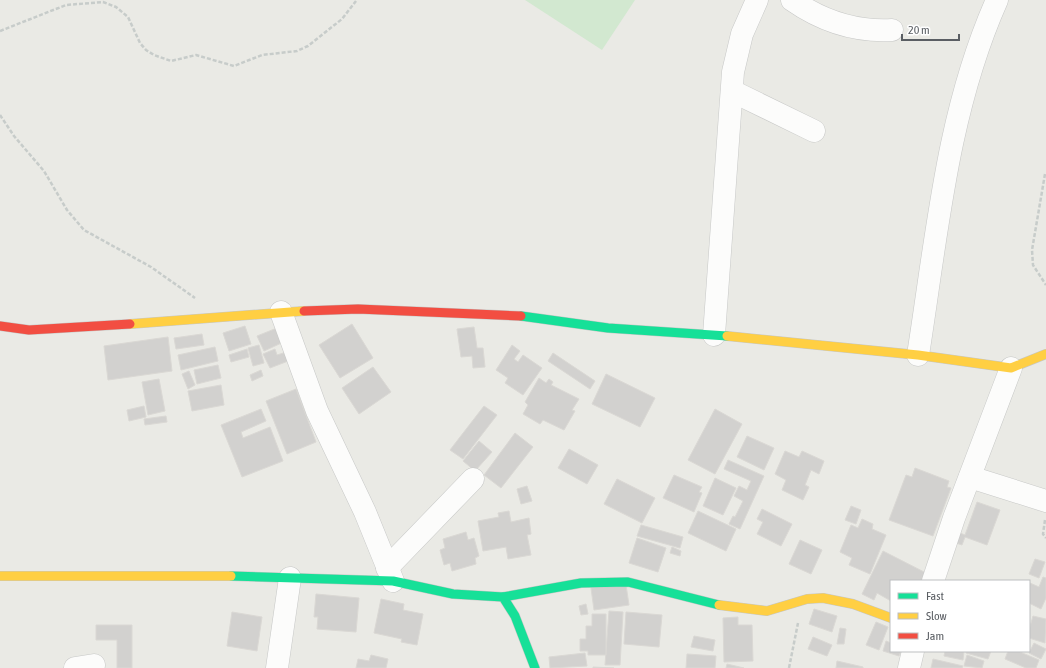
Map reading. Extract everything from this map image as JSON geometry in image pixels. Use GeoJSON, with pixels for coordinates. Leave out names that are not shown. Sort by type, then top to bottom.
{"type":"FeatureCollection","features":[{"type":"Feature","properties":{"kind":"street"},"geometry":{"type":"LineString","coordinates":[[714,335],[732,91],[737,55],[742,34],[757,0]]}},
{"type":"Feature","properties":{"kind":"street"},"geometry":{"type":"LineString","coordinates":[[792,0],[816,16],[854,28],[874,31],[892,30]]}},
{"type":"Feature","properties":{"kind":"street"},"geometry":{"type":"LineString","coordinates":[[918,355],[952,141],[974,57],[997,0]]}},
{"type":"Feature","properties":{"kind":"street"},"geometry":{"type":"LineString","coordinates":[[732,91],[814,131]]}},
{"type":"Feature","properties":{"kind":"street"},"geometry":{"type":"LineString","coordinates":[[0,326],[29,330],[64,329],[281,312],[358,309],[514,315],[608,328],[714,335],[918,355],[1011,368],[1046,354]]}},
{"type":"Feature","properties":{"kind":"street"},"geometry":{"type":"LineString","coordinates":[[281,312],[317,411],[365,512],[390,575]]}},
{"type":"Feature","properties":{"kind":"street"},"geometry":{"type":"LineString","coordinates":[[933,580],[954,518],[1011,368]]}},
{"type":"Feature","properties":{"kind":"street"},"geometry":{"type":"LineString","coordinates":[[970,477],[1046,501]]}},
{"type":"Feature","properties":{"kind":"street"},"geometry":{"type":"LineString","coordinates":[[390,575],[473,479]]}},
{"type":"Feature","properties":{"kind":"street"},"geometry":{"type":"LineString","coordinates":[[0,576],[190,575],[290,578],[390,575],[453,594],[503,597],[560,585],[611,581],[628,582],[701,602],[755,611],[777,611],[804,600],[826,598],[890,618]]}},
{"type":"Feature","properties":{"kind":"street"},"geometry":{"type":"LineString","coordinates":[[277,668],[290,578]]}},
{"type":"Feature","properties":{"kind":"street"},"geometry":{"type":"LineString","coordinates":[[503,597],[515,616],[535,668]]}},
{"type":"Feature","properties":{"kind":"street"},"geometry":{"type":"LineString","coordinates":[[908,668],[913,652]]}},
{"type":"Feature","properties":{"kind":"path"},"geometry":{"type":"LineString","coordinates":[[0,31],[66,5],[103,2],[116,7],[128,17],[140,43],[146,50],[154,55],[171,61],[196,55],[234,66],[262,55],[297,50],[308,46],[342,19],[356,1]]}},
{"type":"Feature","properties":{"kind":"path"},"geometry":{"type":"LineString","coordinates":[[0,115],[14,136],[44,172],[67,210],[84,230],[151,267],[223,316]]}},
{"type":"Feature","properties":{"kind":"path"},"geometry":{"type":"LineString","coordinates":[[1045,174],[1032,250],[1033,266],[1046,285]]}},
{"type":"Feature","properties":{"kind":"path"},"geometry":{"type":"LineString","coordinates":[[1046,518],[1043,534],[1046,538]]}},
{"type":"Feature","properties":{"kind":"path"},"geometry":{"type":"LineString","coordinates":[[789,668],[795,635],[804,600]]}},
{"type":"Feature","properties":{"kind":"green space"},"geometry":{"type":"Polygon","coordinates":[[[525,0],[635,0],[602,50],[525,0]]]}},
{"type":"Feature","properties":{"kind":"building"},"geometry":{"type":"Polygon","coordinates":[[[352,324],[373,358],[340,378],[319,345],[352,324]]]}},
{"type":"Feature","properties":{"kind":"building"},"geometry":{"type":"Polygon","coordinates":[[[245,326],[251,344],[229,351],[223,333],[245,326]]]}},
{"type":"Feature","properties":{"kind":"building"},"geometry":{"type":"Polygon","coordinates":[[[282,326],[288,340],[264,351],[257,336],[282,326]]]}},
{"type":"Feature","properties":{"kind":"building"},"geometry":{"type":"Polygon","coordinates":[[[474,327],[477,348],[483,348],[485,367],[473,368],[472,356],[461,357],[457,329],[474,327]]]}},
{"type":"Feature","properties":{"kind":"building"},"geometry":{"type":"Polygon","coordinates":[[[202,334],[204,345],[176,349],[174,338],[202,334]]]}},
{"type":"Feature","properties":{"kind":"building"},"geometry":{"type":"Polygon","coordinates":[[[168,337],[172,371],[108,380],[104,346],[168,337]]]}},
{"type":"Feature","properties":{"kind":"building"},"geometry":{"type":"Polygon","coordinates":[[[259,345],[264,363],[253,366],[248,348],[259,345]]]}},
{"type":"Feature","properties":{"kind":"building"},"geometry":{"type":"Polygon","coordinates":[[[512,345],[520,351],[514,359],[518,362],[523,355],[542,368],[523,395],[505,383],[508,378],[496,370],[512,345]]]}},
{"type":"Feature","properties":{"kind":"building"},"geometry":{"type":"Polygon","coordinates":[[[215,347],[218,361],[181,370],[178,355],[215,347]]]}},
{"type":"Feature","properties":{"kind":"building"},"geometry":{"type":"Polygon","coordinates":[[[247,349],[249,357],[231,362],[229,355],[247,349]]]}},
{"type":"Feature","properties":{"kind":"building"},"geometry":{"type":"Polygon","coordinates":[[[275,349],[277,355],[293,350],[296,358],[270,368],[263,354],[275,349]]]}},
{"type":"Feature","properties":{"kind":"building"},"geometry":{"type":"Polygon","coordinates":[[[553,353],[595,381],[590,389],[548,361],[553,353]]]}},
{"type":"Feature","properties":{"kind":"building"},"geometry":{"type":"Polygon","coordinates":[[[218,365],[221,378],[197,384],[194,370],[218,365]]]}},
{"type":"Feature","properties":{"kind":"building"},"geometry":{"type":"Polygon","coordinates":[[[373,367],[391,392],[359,414],[342,388],[373,367]]]}},
{"type":"Feature","properties":{"kind":"building"},"geometry":{"type":"Polygon","coordinates":[[[261,370],[263,376],[252,381],[250,375],[261,370]]]}},
{"type":"Feature","properties":{"kind":"building"},"geometry":{"type":"Polygon","coordinates":[[[189,371],[195,385],[188,389],[182,374],[189,371]]]}},
{"type":"Feature","properties":{"kind":"building"},"geometry":{"type":"Polygon","coordinates":[[[606,374],[655,398],[640,427],[592,404],[606,374]]]}},
{"type":"Feature","properties":{"kind":"building"},"geometry":{"type":"Polygon","coordinates":[[[539,378],[546,383],[549,379],[553,382],[551,385],[579,399],[572,410],[575,411],[564,430],[543,420],[540,424],[523,414],[528,405],[525,402],[539,378]]]}},
{"type":"Feature","properties":{"kind":"building"},"geometry":{"type":"Polygon","coordinates":[[[159,379],[165,411],[148,415],[142,382],[159,379]]]}},
{"type":"Feature","properties":{"kind":"building"},"geometry":{"type":"Polygon","coordinates":[[[221,385],[224,405],[192,411],[188,391],[221,385]]]}},
{"type":"Feature","properties":{"kind":"building"},"geometry":{"type":"Polygon","coordinates":[[[296,389],[316,442],[287,454],[266,401],[296,389]]]}},
{"type":"Feature","properties":{"kind":"building"},"geometry":{"type":"Polygon","coordinates":[[[144,406],[146,417],[129,421],[127,410],[144,406]]]}},
{"type":"Feature","properties":{"kind":"building"},"geometry":{"type":"Polygon","coordinates":[[[484,406],[497,415],[463,459],[450,450],[484,406]]]}},
{"type":"Feature","properties":{"kind":"building"},"geometry":{"type":"Polygon","coordinates":[[[261,409],[266,421],[241,432],[243,438],[270,427],[283,461],[242,477],[221,425],[261,409]]]}},
{"type":"Feature","properties":{"kind":"building"},"geometry":{"type":"Polygon","coordinates":[[[715,409],[742,424],[715,474],[688,460],[715,409]]]}},
{"type":"Feature","properties":{"kind":"building"},"geometry":{"type":"Polygon","coordinates":[[[166,416],[167,422],[145,425],[144,419],[166,416]]]}},
{"type":"Feature","properties":{"kind":"building"},"geometry":{"type":"Polygon","coordinates":[[[515,433],[533,447],[501,488],[484,475],[515,433]]]}},
{"type":"Feature","properties":{"kind":"building"},"geometry":{"type":"Polygon","coordinates":[[[747,436],[774,448],[764,470],[737,457],[747,436]]]}},
{"type":"Feature","properties":{"kind":"building"},"geometry":{"type":"Polygon","coordinates":[[[479,441],[492,452],[475,471],[463,461],[479,441]]]}},
{"type":"Feature","properties":{"kind":"building"},"geometry":{"type":"Polygon","coordinates":[[[569,449],[598,465],[587,484],[558,468],[569,449]]]}},
{"type":"Feature","properties":{"kind":"building"},"geometry":{"type":"Polygon","coordinates":[[[785,451],[799,457],[802,451],[824,461],[819,474],[811,470],[805,485],[809,487],[803,500],[782,490],[786,480],[775,474],[785,451]]]}},
{"type":"Feature","properties":{"kind":"building"},"geometry":{"type":"Polygon","coordinates":[[[728,460],[764,476],[740,529],[729,524],[733,516],[735,517],[743,501],[734,496],[739,486],[747,490],[751,481],[724,469],[728,460]]]}},
{"type":"Feature","properties":{"kind":"building"},"geometry":{"type":"Polygon","coordinates":[[[915,468],[949,481],[947,487],[951,488],[933,536],[889,520],[906,475],[912,477],[915,468]]]}},
{"type":"Feature","properties":{"kind":"building"},"geometry":{"type":"Polygon","coordinates":[[[674,475],[702,487],[699,492],[702,493],[694,512],[663,498],[674,475]]]}},
{"type":"Feature","properties":{"kind":"building"},"geometry":{"type":"Polygon","coordinates":[[[715,478],[736,488],[723,515],[703,506],[715,478]]]}},
{"type":"Feature","properties":{"kind":"building"},"geometry":{"type":"Polygon","coordinates":[[[617,479],[655,498],[642,523],[604,504],[617,479]]]}},
{"type":"Feature","properties":{"kind":"building"},"geometry":{"type":"Polygon","coordinates":[[[527,486],[532,501],[521,504],[517,489],[527,486]]]}},
{"type":"Feature","properties":{"kind":"building"},"geometry":{"type":"Polygon","coordinates":[[[977,502],[1000,510],[987,545],[965,537],[962,545],[956,543],[960,533],[965,535],[977,502]]]}},
{"type":"Feature","properties":{"kind":"building"},"geometry":{"type":"Polygon","coordinates":[[[851,506],[861,510],[856,524],[845,520],[851,506]]]}},
{"type":"Feature","properties":{"kind":"building"},"geometry":{"type":"Polygon","coordinates":[[[762,509],[792,524],[781,546],[757,534],[763,522],[757,519],[762,509]]]}},
{"type":"Feature","properties":{"kind":"building"},"geometry":{"type":"Polygon","coordinates":[[[509,511],[511,522],[529,518],[531,534],[527,535],[531,555],[508,559],[506,547],[483,551],[478,521],[499,517],[498,513],[509,511]]]}},
{"type":"Feature","properties":{"kind":"building"},"geometry":{"type":"Polygon","coordinates":[[[698,511],[736,529],[726,551],[688,533],[698,511]]]}},
{"type":"Feature","properties":{"kind":"building"},"geometry":{"type":"Polygon","coordinates":[[[862,519],[873,524],[872,529],[886,535],[870,574],[849,565],[852,558],[840,552],[851,525],[858,528],[862,519]]]}},
{"type":"Feature","properties":{"kind":"building"},"geometry":{"type":"Polygon","coordinates":[[[641,525],[683,537],[680,548],[637,536],[641,525]]]}},
{"type":"Feature","properties":{"kind":"building"},"geometry":{"type":"Polygon","coordinates":[[[466,532],[468,540],[474,538],[479,556],[475,558],[476,564],[452,571],[450,563],[444,565],[440,550],[445,548],[443,539],[466,532]]]}},
{"type":"Feature","properties":{"kind":"building"},"geometry":{"type":"Polygon","coordinates":[[[637,538],[666,548],[658,572],[629,563],[637,538]]]}},
{"type":"Feature","properties":{"kind":"building"},"geometry":{"type":"Polygon","coordinates":[[[800,540],[822,550],[811,574],[789,564],[800,540]]]}},
{"type":"Feature","properties":{"kind":"building"},"geometry":{"type":"Polygon","coordinates":[[[672,547],[681,551],[680,556],[670,553],[672,547]]]}},
{"type":"Feature","properties":{"kind":"building"},"geometry":{"type":"Polygon","coordinates":[[[883,551],[928,574],[925,580],[890,580],[890,600],[877,593],[874,600],[862,594],[883,551]]]}},
{"type":"Feature","properties":{"kind":"building"},"geometry":{"type":"Polygon","coordinates":[[[1035,559],[1045,562],[1039,578],[1029,574],[1035,559]]]}},
{"type":"Feature","properties":{"kind":"building"},"geometry":{"type":"Polygon","coordinates":[[[1043,577],[1046,578],[1046,598],[1041,609],[1030,604],[1030,583],[1039,587],[1043,577]]]}},
{"type":"Feature","properties":{"kind":"building"},"geometry":{"type":"Polygon","coordinates":[[[626,585],[629,605],[594,610],[591,588],[626,585]]]}},
{"type":"Feature","properties":{"kind":"building"},"geometry":{"type":"Polygon","coordinates":[[[316,594],[359,598],[356,632],[317,629],[318,617],[314,617],[316,594]]]}},
{"type":"Feature","properties":{"kind":"building"},"geometry":{"type":"Polygon","coordinates":[[[381,599],[404,604],[403,610],[423,614],[417,645],[401,642],[402,639],[374,633],[381,599]]]}},
{"type":"Feature","properties":{"kind":"building"},"geometry":{"type":"Polygon","coordinates":[[[586,604],[588,614],[581,615],[579,606],[586,604]]]}},
{"type":"Feature","properties":{"kind":"building"},"geometry":{"type":"Polygon","coordinates":[[[814,609],[837,616],[832,632],[809,624],[814,609]]]}},
{"type":"Feature","properties":{"kind":"building"},"geometry":{"type":"Polygon","coordinates":[[[609,611],[623,612],[620,665],[605,665],[609,611]]]}},
{"type":"Feature","properties":{"kind":"building"},"geometry":{"type":"Polygon","coordinates":[[[232,612],[262,617],[257,651],[227,646],[232,612]]]}},
{"type":"Feature","properties":{"kind":"building"},"geometry":{"type":"Polygon","coordinates":[[[626,612],[662,615],[659,647],[624,644],[626,612]]]}},
{"type":"Feature","properties":{"kind":"building"},"geometry":{"type":"Polygon","coordinates":[[[592,614],[606,614],[606,655],[588,655],[588,651],[580,651],[580,639],[586,639],[586,626],[592,626],[592,614]]]}},
{"type":"Feature","properties":{"kind":"building"},"geometry":{"type":"Polygon","coordinates":[[[1033,616],[1046,619],[1045,643],[1030,638],[1030,626],[1033,616]]]}},
{"type":"Feature","properties":{"kind":"building"},"geometry":{"type":"Polygon","coordinates":[[[738,617],[738,625],[752,625],[753,661],[724,662],[723,618],[738,617]]]}},
{"type":"Feature","properties":{"kind":"building"},"geometry":{"type":"Polygon","coordinates":[[[876,622],[888,627],[879,650],[866,645],[876,622]]]}},
{"type":"Feature","properties":{"kind":"building"},"geometry":{"type":"Polygon","coordinates":[[[96,625],[132,625],[132,668],[117,668],[117,640],[96,640],[96,625]]]}},
{"type":"Feature","properties":{"kind":"building"},"geometry":{"type":"Polygon","coordinates":[[[840,628],[846,629],[844,644],[837,644],[840,628]]]}},
{"type":"Feature","properties":{"kind":"building"},"geometry":{"type":"Polygon","coordinates":[[[694,636],[715,640],[713,651],[691,647],[694,636]]]}},
{"type":"Feature","properties":{"kind":"building"},"geometry":{"type":"Polygon","coordinates":[[[813,637],[832,645],[827,656],[808,649],[813,637]]]}},
{"type":"Feature","properties":{"kind":"building"},"geometry":{"type":"Polygon","coordinates":[[[886,641],[890,643],[890,652],[901,652],[899,656],[883,651],[886,641]]]}},
{"type":"Feature","properties":{"kind":"building"},"geometry":{"type":"Polygon","coordinates":[[[1034,643],[1046,649],[1041,659],[1029,653],[1034,643]]]}},
{"type":"Feature","properties":{"kind":"building"},"geometry":{"type":"Polygon","coordinates":[[[945,652],[964,652],[963,660],[944,656],[945,652]]]}},
{"type":"Feature","properties":{"kind":"building"},"geometry":{"type":"Polygon","coordinates":[[[966,652],[991,652],[988,659],[966,652]]]}},
{"type":"Feature","properties":{"kind":"building"},"geometry":{"type":"Polygon","coordinates":[[[1008,652],[1020,652],[1039,660],[1036,668],[1026,668],[1005,659],[1008,652]]]}},
{"type":"Feature","properties":{"kind":"building"},"geometry":{"type":"Polygon","coordinates":[[[585,653],[587,666],[550,668],[549,657],[585,653]]]}},
{"type":"Feature","properties":{"kind":"building"},"geometry":{"type":"Polygon","coordinates":[[[687,654],[716,656],[715,668],[686,668],[687,654]]]}},
{"type":"Feature","properties":{"kind":"building"},"geometry":{"type":"Polygon","coordinates":[[[371,655],[388,659],[386,668],[356,668],[358,659],[369,661],[371,655]]]}},
{"type":"Feature","properties":{"kind":"building"},"geometry":{"type":"Polygon","coordinates":[[[967,655],[984,661],[982,668],[964,666],[967,655]]]}},
{"type":"Feature","properties":{"kind":"building"},"geometry":{"type":"Polygon","coordinates":[[[933,659],[963,666],[962,668],[931,668],[933,659]]]}},
{"type":"Feature","properties":{"kind":"building"},"geometry":{"type":"Polygon","coordinates":[[[837,661],[863,667],[863,668],[836,668],[837,661]]]}},
{"type":"Feature","properties":{"kind":"building"},"geometry":{"type":"Polygon","coordinates":[[[727,664],[744,668],[726,668],[727,664]]]}},
{"type":"Feature","properties":{"kind":"building"},"geometry":{"type":"Polygon","coordinates":[[[593,667],[614,668],[593,668],[593,667]]]}},
{"type":"Feature","properties":{"kind":"traffic: fast"},"geometry":{"type":"LineString","coordinates":[[521,316],[608,328],[727,336]]}},
{"type":"Feature","properties":{"kind":"traffic: fast"},"geometry":{"type":"LineString","coordinates":[[231,576],[393,581],[453,594],[503,597],[515,616],[535,668]]}},
{"type":"Feature","properties":{"kind":"traffic: fast"},"geometry":{"type":"LineString","coordinates":[[503,597],[581,583],[628,582],[719,605]]}},
{"type":"Feature","properties":{"kind":"traffic: slow"},"geometry":{"type":"LineString","coordinates":[[130,324],[304,311]]}},
{"type":"Feature","properties":{"kind":"traffic: slow"},"geometry":{"type":"LineString","coordinates":[[727,336],[918,355],[1011,368],[1046,354]]}},
{"type":"Feature","properties":{"kind":"traffic: slow"},"geometry":{"type":"LineString","coordinates":[[0,576],[231,576]]}},
{"type":"Feature","properties":{"kind":"traffic: slow"},"geometry":{"type":"LineString","coordinates":[[719,605],[767,611],[807,599],[823,598],[853,604],[890,618]]}},
{"type":"Feature","properties":{"kind":"traffic: jam"},"geometry":{"type":"LineString","coordinates":[[304,311],[358,309],[521,316]]}},
{"type":"Feature","properties":{"kind":"traffic: jam"},"geometry":{"type":"LineString","coordinates":[[0,326],[29,330],[130,324]]}}]}
